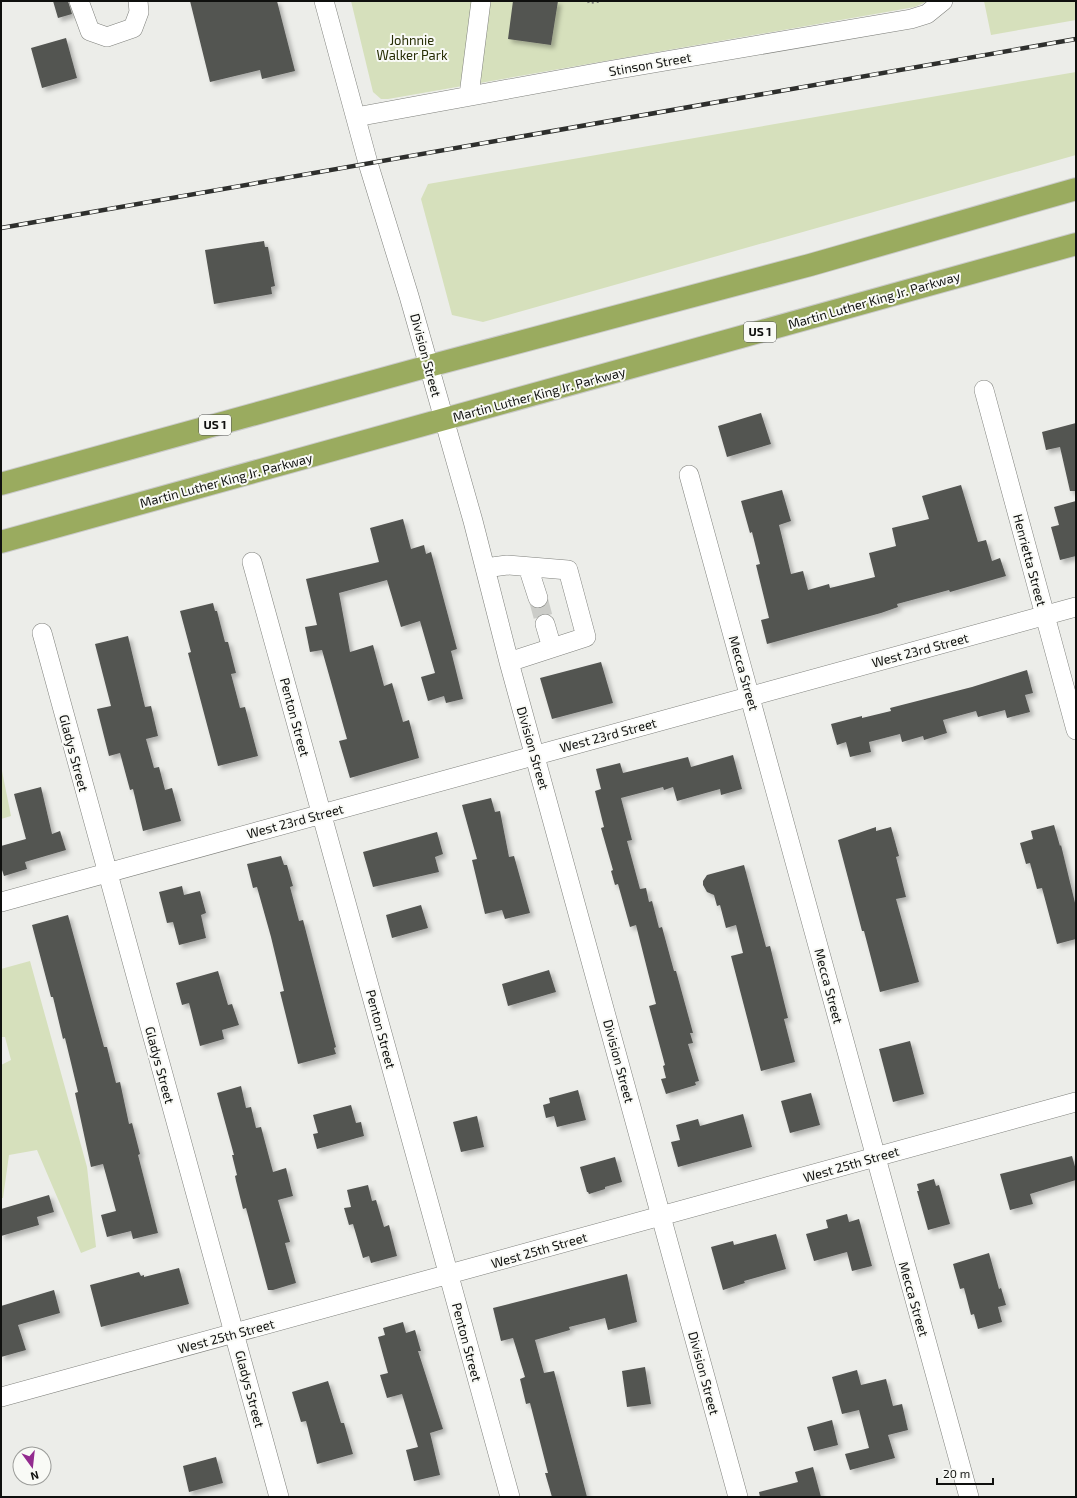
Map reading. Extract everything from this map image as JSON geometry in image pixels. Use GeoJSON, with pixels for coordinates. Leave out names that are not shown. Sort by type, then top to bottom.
{"type":"FeatureCollection","features":[{"type":"Feature","properties":{"kind":"highway","name":"US 1"},"geometry":{"type":"LineString","coordinates":[[1,484],[429,366],[810,265],[1076,189]]}},
{"type":"Feature","properties":{"kind":"highway","name":"Martin Luther King Jr. Parkway"},"geometry":{"type":"LineString","coordinates":[[1,542],[1076,244]]}},
{"type":"Feature","properties":{"kind":"street"},"geometry":{"type":"LineString","coordinates":[[79,1],[90,31],[107,37],[133,28],[139,12],[138,1]]}},
{"type":"Feature","properties":{"kind":"street","name":"Division Street"},"geometry":{"type":"LineString","coordinates":[[324,1],[368,163],[409,296],[486,568],[509,662],[738,1497]]}},
{"type":"Feature","properties":{"kind":"street"},"geometry":{"type":"LineString","coordinates":[[468,96],[481,1]]}},
{"type":"Feature","properties":{"kind":"street","name":"Stinson Street"},"geometry":{"type":"LineString","coordinates":[[356,117],[468,96],[911,19],[927,14],[942,2]]}},
{"type":"Feature","properties":{"kind":"street","name":"Henrietta Street"},"geometry":{"type":"LineString","coordinates":[[984,390],[1076,730]]}},
{"type":"Feature","properties":{"kind":"street","name":"Mecca Street"},"geometry":{"type":"LineString","coordinates":[[689,475],[969,1497]]}},
{"type":"Feature","properties":{"kind":"street","name":"Penton Street"},"geometry":{"type":"LineString","coordinates":[[252,562],[510,1497]]}},
{"type":"Feature","properties":{"kind":"street"},"geometry":{"type":"LineString","coordinates":[[486,568],[507,565],[568,570],[586,638],[509,662]]}},
{"type":"Feature","properties":{"kind":"street"},"geometry":{"type":"LineString","coordinates":[[528,567],[538,598]]}},
{"type":"Feature","properties":{"kind":"street","name":"West 23rd Street"},"geometry":{"type":"LineString","coordinates":[[1,902],[535,754],[750,697],[1076,607]]}},
{"type":"Feature","properties":{"kind":"street"},"geometry":{"type":"LineString","coordinates":[[545,624],[552,648]]}},
{"type":"Feature","properties":{"kind":"street","name":"Gladys Street"},"geometry":{"type":"LineString","coordinates":[[42,633],[279,1497]]}},
{"type":"Feature","properties":{"kind":"street","name":"West 25th Street"},"geometry":{"type":"LineString","coordinates":[[1,1397],[1076,1102]]}},
{"type":"Feature","properties":{"kind":"path"},"geometry":{"type":"LineString","coordinates":[[588,1],[589,3],[601,1]]}},
{"type":"Feature","properties":{"kind":"green space","name":"Johnnie Walker Park"},"geometry":{"type":"Polygon","coordinates":[[[351,1],[928,1],[915,7],[381,99],[373,92],[351,1]]]}},
{"type":"Feature","properties":{"kind":"green space"},"geometry":{"type":"Polygon","coordinates":[[[984,1],[1076,1],[1076,20],[991,35],[984,1]]]}},
{"type":"Feature","properties":{"kind":"green space"},"geometry":{"type":"Polygon","coordinates":[[[1076,72],[1076,155],[483,322],[452,315],[421,199],[428,184],[1076,72]]]}},
{"type":"Feature","properties":{"kind":"green space"},"geometry":{"type":"Polygon","coordinates":[[[1,766],[11,816],[1,819],[1,766]]]}},
{"type":"Feature","properties":{"kind":"green space"},"geometry":{"type":"Polygon","coordinates":[[[30,961],[87,1167],[96,1247],[81,1253],[37,1150],[9,1155],[3,1198],[1,1198],[1,1065],[11,1060],[5,1037],[1,1037],[1,969],[30,961]]]}},
{"type":"Feature","properties":{"kind":"building"},"geometry":{"type":"Polygon","coordinates":[[[53,1],[68,1],[72,14],[58,18],[53,1]]]}},
{"type":"Feature","properties":{"kind":"building"},"geometry":{"type":"Polygon","coordinates":[[[190,1],[277,1],[295,71],[262,79],[260,70],[210,82],[190,1]]]}},
{"type":"Feature","properties":{"kind":"building"},"geometry":{"type":"Polygon","coordinates":[[[513,1],[558,1],[551,45],[508,39],[513,1]]]}},
{"type":"Feature","properties":{"kind":"building"},"geometry":{"type":"Polygon","coordinates":[[[66,38],[77,78],[42,88],[31,48],[66,38]]]}},
{"type":"Feature","properties":{"kind":"building"},"geometry":{"type":"Polygon","coordinates":[[[264,241],[265,247],[268,247],[275,286],[271,287],[272,294],[214,304],[205,250],[264,241]]]}},
{"type":"Feature","properties":{"kind":"building"},"geometry":{"type":"Polygon","coordinates":[[[761,413],[771,444],[727,457],[718,426],[761,413]]]}},
{"type":"Feature","properties":{"kind":"building"},"geometry":{"type":"Polygon","coordinates":[[[1076,423],[1076,491],[1070,491],[1060,447],[1046,450],[1042,432],[1076,423]]]}},
{"type":"Feature","properties":{"kind":"building"},"geometry":{"type":"Polygon","coordinates":[[[961,485],[978,542],[986,540],[992,561],[1000,558],[1006,576],[950,592],[949,590],[897,604],[898,607],[881,613],[767,644],[761,620],[769,618],[756,565],[760,564],[752,532],[750,533],[741,501],[782,490],[791,521],[779,525],[791,574],[803,571],[808,590],[829,584],[830,588],[875,577],[869,553],[896,546],[892,528],[929,519],[922,496],[961,485]]]}},
{"type":"Feature","properties":{"kind":"building"},"geometry":{"type":"Polygon","coordinates":[[[1076,501],[1076,556],[1060,560],[1051,527],[1059,525],[1054,507],[1076,501]]]}},
{"type":"Feature","properties":{"kind":"building"},"geometry":{"type":"Polygon","coordinates":[[[403,519],[411,549],[424,545],[426,554],[431,552],[457,649],[451,651],[463,699],[446,703],[444,696],[428,701],[421,677],[435,673],[420,621],[401,627],[387,580],[339,593],[350,652],[373,645],[384,686],[392,683],[403,722],[409,720],[419,758],[350,778],[339,741],[347,739],[322,650],[310,652],[305,627],[317,625],[306,579],[379,562],[370,528],[403,519]]]}},
{"type":"Feature","properties":{"kind":"building"},"geometry":{"type":"Polygon","coordinates":[[[213,603],[215,611],[217,611],[225,642],[228,642],[236,673],[231,674],[240,708],[245,707],[258,756],[218,766],[188,653],[191,652],[180,611],[213,603]]]}},
{"type":"Feature","properties":{"kind":"building"},"geometry":{"type":"Polygon","coordinates":[[[128,636],[145,707],[151,706],[158,736],[146,739],[154,768],[159,767],[165,790],[172,788],[181,821],[143,831],[133,789],[130,790],[120,753],[109,756],[97,709],[111,706],[95,644],[128,636]]]}},
{"type":"Feature","properties":{"kind":"building"},"geometry":{"type":"Polygon","coordinates":[[[601,662],[613,703],[552,719],[540,678],[601,662]]]}},
{"type":"Feature","properties":{"kind":"building"},"geometry":{"type":"Polygon","coordinates":[[[1027,670],[1033,693],[1025,695],[1030,712],[1007,718],[1005,710],[978,717],[976,711],[943,720],[947,733],[924,740],[923,736],[902,742],[900,734],[869,742],[871,752],[850,757],[846,742],[837,745],[831,724],[862,716],[862,718],[891,711],[890,708],[972,687],[1027,670]]]}},
{"type":"Feature","properties":{"kind":"building"},"geometry":{"type":"Polygon","coordinates":[[[733,755],[742,789],[721,795],[720,789],[677,801],[673,787],[664,790],[663,787],[621,798],[632,840],[627,841],[640,889],[646,888],[649,902],[652,901],[659,928],[662,927],[693,1033],[690,1033],[693,1043],[688,1044],[699,1081],[695,1082],[696,1085],[666,1094],[661,1079],[666,1078],[663,1066],[665,1065],[649,1006],[656,1004],[636,925],[630,927],[618,884],[615,885],[611,871],[613,870],[601,828],[604,827],[595,791],[601,789],[596,769],[620,763],[623,773],[688,757],[691,767],[733,755]]]}},
{"type":"Feature","properties":{"kind":"building"},"geometry":{"type":"Polygon","coordinates":[[[41,787],[52,834],[60,831],[66,850],[25,862],[27,869],[4,876],[1,867],[1,846],[26,839],[14,794],[41,787]]]}},
{"type":"Feature","properties":{"kind":"building"},"geometry":{"type":"Polygon","coordinates":[[[491,798],[495,812],[500,811],[509,857],[514,856],[530,913],[505,919],[502,910],[485,914],[472,860],[477,859],[462,805],[491,798]]]}},
{"type":"Feature","properties":{"kind":"building"},"geometry":{"type":"Polygon","coordinates":[[[1054,825],[1060,846],[1061,845],[1076,907],[1076,939],[1057,944],[1042,888],[1037,889],[1030,863],[1026,864],[1020,843],[1033,839],[1031,831],[1054,825]]]}},
{"type":"Feature","properties":{"kind":"building"},"geometry":{"type":"Polygon","coordinates":[[[876,827],[876,831],[891,827],[899,856],[896,857],[906,897],[896,899],[919,982],[880,992],[838,840],[876,827]]]}},
{"type":"Feature","properties":{"kind":"building"},"geometry":{"type":"Polygon","coordinates":[[[437,832],[443,854],[435,857],[439,872],[373,887],[363,852],[437,832]]]}},
{"type":"Feature","properties":{"kind":"building"},"geometry":{"type":"Polygon","coordinates":[[[281,856],[284,865],[287,865],[293,886],[290,887],[299,921],[303,920],[336,1047],[334,1048],[336,1054],[298,1064],[280,992],[284,991],[271,937],[257,887],[253,888],[247,864],[281,856]]]}},
{"type":"Feature","properties":{"kind":"building"},"geometry":{"type":"Polygon","coordinates":[[[744,865],[766,947],[770,946],[788,1018],[784,1019],[795,1062],[761,1071],[731,956],[743,953],[736,925],[726,928],[720,905],[717,906],[714,895],[707,892],[703,885],[703,881],[707,875],[744,865]]]}},
{"type":"Feature","properties":{"kind":"building"},"geometry":{"type":"Polygon","coordinates":[[[182,886],[184,895],[200,891],[206,913],[201,915],[206,938],[179,945],[173,922],[167,923],[159,892],[182,886]]]}},
{"type":"Feature","properties":{"kind":"building"},"geometry":{"type":"Polygon","coordinates":[[[421,905],[428,928],[392,938],[386,915],[421,905]]]}},
{"type":"Feature","properties":{"kind":"building"},"geometry":{"type":"Polygon","coordinates":[[[68,915],[104,1047],[107,1047],[116,1083],[120,1082],[129,1124],[132,1123],[140,1154],[138,1155],[158,1233],[133,1239],[131,1231],[107,1237],[101,1215],[116,1211],[103,1164],[91,1167],[75,1093],[78,1092],[65,1038],[63,1039],[53,997],[51,997],[32,925],[68,915]]]}},
{"type":"Feature","properties":{"kind":"building"},"geometry":{"type":"Polygon","coordinates":[[[549,970],[556,992],[508,1006],[502,984],[549,970]]]}},
{"type":"Feature","properties":{"kind":"building"},"geometry":{"type":"Polygon","coordinates":[[[218,971],[228,1005],[232,1004],[239,1025],[222,1030],[224,1039],[200,1046],[189,1003],[182,1005],[176,983],[218,971]]]}},
{"type":"Feature","properties":{"kind":"building"},"geometry":{"type":"Polygon","coordinates":[[[910,1041],[924,1094],[893,1102],[879,1049],[910,1041]]]}},
{"type":"Feature","properties":{"kind":"building"},"geometry":{"type":"Polygon","coordinates":[[[241,1086],[246,1108],[251,1107],[256,1128],[261,1127],[273,1172],[286,1168],[293,1196],[278,1200],[290,1242],[285,1243],[296,1283],[273,1290],[268,1290],[246,1208],[243,1209],[235,1176],[237,1175],[232,1155],[234,1155],[217,1093],[241,1086]]]}},
{"type":"Feature","properties":{"kind":"building"},"geometry":{"type":"Polygon","coordinates":[[[578,1090],[586,1120],[557,1127],[554,1116],[546,1118],[543,1105],[550,1103],[549,1098],[578,1090]]]}},
{"type":"Feature","properties":{"kind":"building"},"geometry":{"type":"Polygon","coordinates":[[[811,1093],[820,1125],[790,1133],[781,1101],[811,1093]]]}},
{"type":"Feature","properties":{"kind":"building"},"geometry":{"type":"Polygon","coordinates":[[[351,1105],[356,1123],[361,1122],[364,1136],[317,1149],[313,1134],[318,1133],[313,1115],[351,1105]]]}},
{"type":"Feature","properties":{"kind":"building"},"geometry":{"type":"Polygon","coordinates":[[[743,1114],[752,1147],[678,1167],[671,1142],[680,1140],[676,1125],[698,1119],[700,1126],[743,1114]]]}},
{"type":"Feature","properties":{"kind":"building"},"geometry":{"type":"Polygon","coordinates":[[[477,1116],[484,1147],[461,1152],[453,1122],[477,1116]]]}},
{"type":"Feature","properties":{"kind":"building"},"geometry":{"type":"Polygon","coordinates":[[[1072,1156],[1076,1170],[1076,1180],[1030,1194],[1033,1204],[1010,1210],[1000,1174],[1072,1156]]]}},
{"type":"Feature","properties":{"kind":"building"},"geometry":{"type":"Polygon","coordinates":[[[615,1157],[622,1182],[589,1194],[587,1192],[580,1167],[615,1157]]]}},
{"type":"Feature","properties":{"kind":"building"},"geometry":{"type":"Polygon","coordinates":[[[934,1179],[936,1186],[939,1185],[950,1224],[928,1230],[917,1191],[919,1191],[917,1184],[934,1179]]]}},
{"type":"Feature","properties":{"kind":"building"},"geometry":{"type":"Polygon","coordinates":[[[368,1185],[372,1201],[376,1200],[384,1227],[389,1225],[397,1256],[371,1263],[369,1256],[363,1258],[353,1224],[349,1225],[344,1208],[351,1207],[347,1190],[368,1185]]]}},
{"type":"Feature","properties":{"kind":"building"},"geometry":{"type":"Polygon","coordinates":[[[49,1195],[54,1212],[37,1217],[39,1225],[1,1236],[1,1209],[49,1195]]]}},
{"type":"Feature","properties":{"kind":"building"},"geometry":{"type":"Polygon","coordinates":[[[847,1214],[849,1222],[859,1219],[872,1266],[852,1271],[847,1252],[814,1261],[806,1234],[828,1228],[826,1220],[847,1214]]]}},
{"type":"Feature","properties":{"kind":"building"},"geometry":{"type":"Polygon","coordinates":[[[776,1234],[786,1269],[744,1281],[745,1283],[723,1290],[711,1247],[733,1241],[734,1245],[776,1234]]]}},
{"type":"Feature","properties":{"kind":"building"},"geometry":{"type":"Polygon","coordinates":[[[989,1253],[999,1289],[1001,1288],[1006,1305],[998,1307],[1002,1322],[978,1329],[974,1314],[971,1315],[964,1288],[960,1289],[953,1264],[989,1253]]]}},
{"type":"Feature","properties":{"kind":"building"},"geometry":{"type":"Polygon","coordinates":[[[179,1268],[189,1304],[101,1327],[90,1285],[139,1272],[141,1276],[144,1275],[144,1277],[179,1268]]]}},
{"type":"Feature","properties":{"kind":"building"},"geometry":{"type":"Polygon","coordinates":[[[627,1274],[637,1322],[608,1330],[605,1318],[569,1327],[570,1330],[535,1340],[544,1373],[554,1371],[587,1497],[552,1497],[545,1473],[548,1473],[530,1403],[526,1404],[520,1379],[525,1377],[513,1338],[501,1341],[493,1308],[627,1274]]]}},
{"type":"Feature","properties":{"kind":"building"},"geometry":{"type":"Polygon","coordinates":[[[54,1290],[60,1313],[18,1325],[26,1350],[1,1357],[1,1306],[54,1290]]]}},
{"type":"Feature","properties":{"kind":"building"},"geometry":{"type":"Polygon","coordinates":[[[403,1322],[406,1333],[415,1330],[421,1351],[418,1351],[443,1429],[430,1433],[440,1475],[414,1481],[406,1450],[418,1447],[402,1394],[387,1398],[380,1375],[388,1373],[378,1337],[385,1335],[383,1328],[403,1322]]]}},
{"type":"Feature","properties":{"kind":"building"},"geometry":{"type":"Polygon","coordinates":[[[645,1367],[651,1404],[627,1407],[622,1371],[645,1367]]]}},
{"type":"Feature","properties":{"kind":"building"},"geometry":{"type":"Polygon","coordinates":[[[857,1370],[861,1385],[886,1379],[893,1406],[902,1404],[908,1430],[888,1435],[895,1458],[850,1470],[845,1454],[869,1448],[859,1410],[842,1414],[832,1377],[857,1370]]]}},
{"type":"Feature","properties":{"kind":"building"},"geometry":{"type":"Polygon","coordinates":[[[328,1381],[341,1423],[344,1423],[353,1454],[317,1464],[306,1421],[301,1422],[292,1392],[328,1381]]]}},
{"type":"Feature","properties":{"kind":"building"},"geometry":{"type":"Polygon","coordinates":[[[832,1420],[838,1445],[814,1451],[807,1427],[832,1420]]]}},
{"type":"Feature","properties":{"kind":"building"},"geometry":{"type":"Polygon","coordinates":[[[216,1457],[223,1483],[189,1492],[183,1466],[216,1457]]]}},
{"type":"Feature","properties":{"kind":"building"},"geometry":{"type":"Polygon","coordinates":[[[813,1467],[821,1497],[760,1497],[759,1492],[798,1482],[795,1472],[813,1467]]]}},
{"type":"Feature","properties":{"kind":"tunnel"},"geometry":{"type":"LineString","coordinates":[[538,598],[545,624]]}},
{"type":"Feature","properties":{"kind":"railway"},"geometry":{"type":"LineString","coordinates":[[1,228],[1076,39]]}}]}
